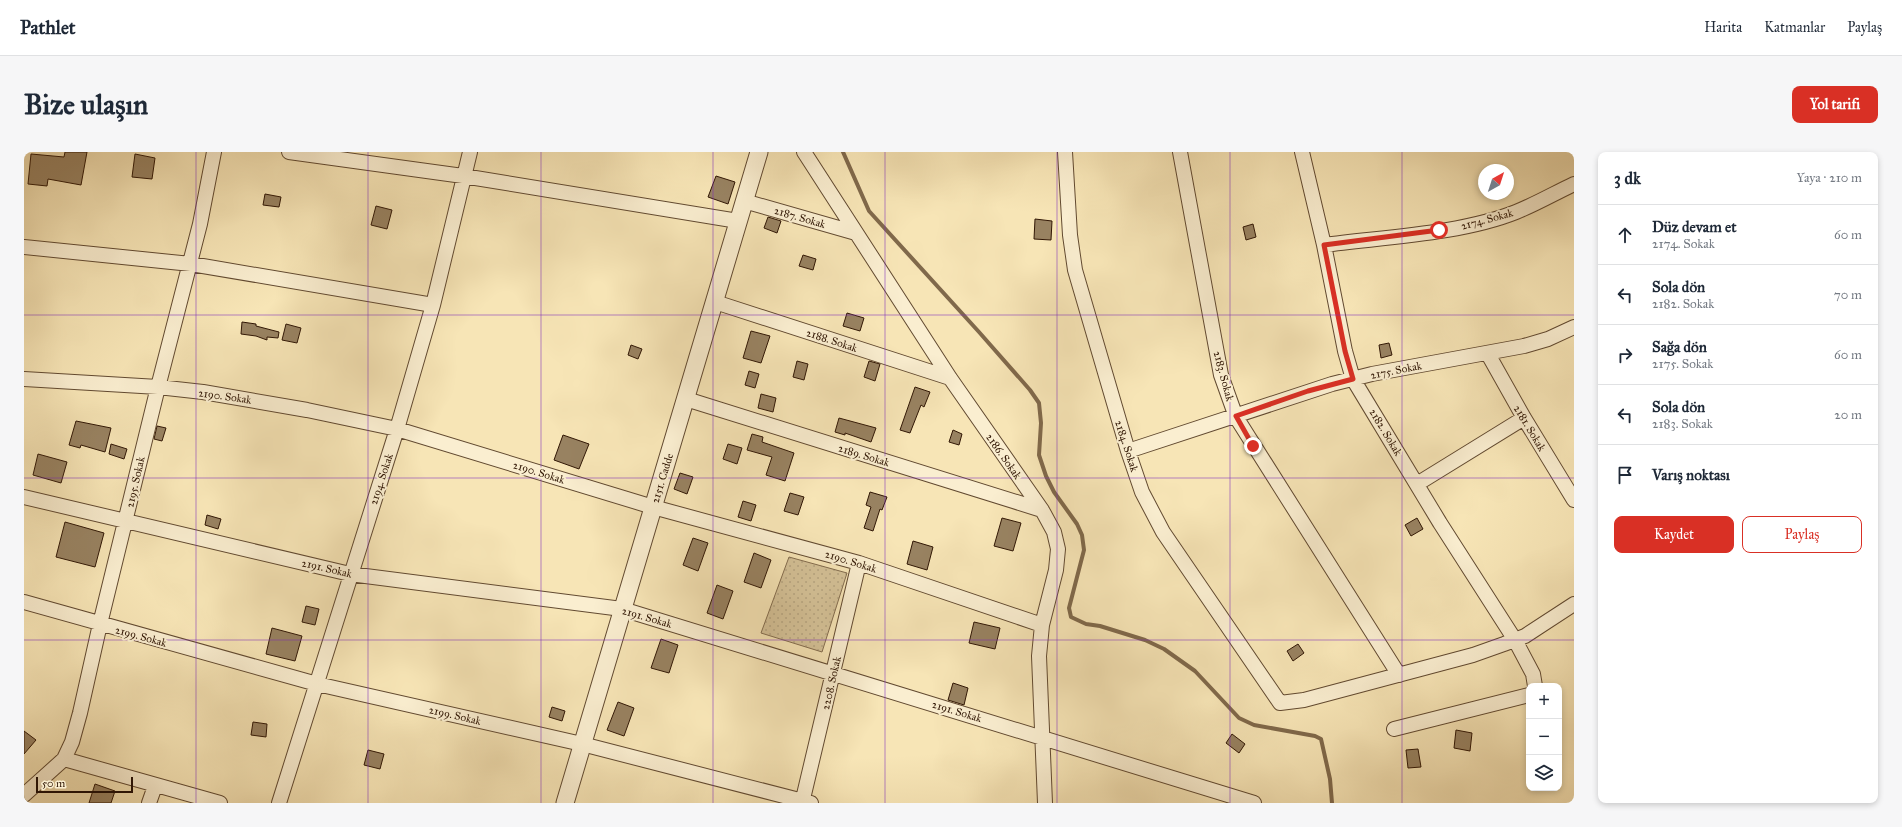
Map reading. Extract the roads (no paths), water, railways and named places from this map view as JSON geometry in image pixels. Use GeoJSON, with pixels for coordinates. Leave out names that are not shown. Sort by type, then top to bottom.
{"type":"FeatureCollection","features":[{"type":"Feature","properties":{"kind":"street","name":"2195. Sokak"},"geometry":{"type":"LineString","coordinates":[[24,795],[64,759],[72,742],[158,387],[191,264],[214,152]]}},
{"type":"Feature","properties":{"kind":"street"},"geometry":{"type":"LineString","coordinates":[[289,152],[463,176],[738,221]]}},
{"type":"Feature","properties":{"kind":"street","name":"2194. Sokak"},"geometry":{"type":"LineString","coordinates":[[279,803],[350,574],[397,430],[433,305],[470,152]]}},
{"type":"Feature","properties":{"kind":"street","name":"2151. Cadde"},"geometry":{"type":"LineString","coordinates":[[564,803],[759,152]]}},
{"type":"Feature","properties":{"kind":"street","name":"2186. Sokak"},"geometry":{"type":"LineString","coordinates":[[804,152],[950,378],[1042,510],[1054,532],[1058,549],[1056,570],[1042,626],[1039,656],[1045,803]]}},
{"type":"Feature","properties":{"kind":"street","name":"2184. Sokak"},"geometry":{"type":"LineString","coordinates":[[1065,152],[1070,235],[1075,270],[1128,451],[1142,492],[1163,532],[1280,703],[1304,700],[1398,675]]}},
{"type":"Feature","properties":{"kind":"street","name":"2183. Sokak"},"geometry":{"type":"LineString","coordinates":[[1180,152],[1221,375],[1236,416],[1398,675]]}},
{"type":"Feature","properties":{"kind":"street","name":"2182. Sokak"},"geometry":{"type":"LineString","coordinates":[[1302,152],[1324,245],[1345,351],[1353,379],[1515,640],[1533,674],[1534,683]]}},
{"type":"Feature","properties":{"kind":"street","name":"2174. Sokak"},"geometry":{"type":"LineString","coordinates":[[1324,245],[1439,230],[1488,220],[1516,212],[1574,184]]}},
{"type":"Feature","properties":{"kind":"street","name":"2187. Sokak"},"geometry":{"type":"LineString","coordinates":[[744,201],[856,232]]}},
{"type":"Feature","properties":{"kind":"street"},"geometry":{"type":"LineString","coordinates":[[24,247],[191,264],[433,305]]}},
{"type":"Feature","properties":{"kind":"street","name":"2188. Sokak"},"geometry":{"type":"LineString","coordinates":[[715,302],[950,378]]}},
{"type":"Feature","properties":{"kind":"street","name":"2175. Sokak"},"geometry":{"type":"LineString","coordinates":[[1128,451],[1308,391],[1353,379],[1524,346],[1548,339],[1574,327]]}},
{"type":"Feature","properties":{"kind":"street","name":"2181. Sokak"},"geometry":{"type":"LineString","coordinates":[[1488,354],[1524,418],[1574,500]]}},
{"type":"Feature","properties":{"kind":"street","name":"2190. Sokak"},"geometry":{"type":"LineString","coordinates":[[24,379],[158,387],[249,399],[397,430],[653,507],[859,564],[1042,626]]}},
{"type":"Feature","properties":{"kind":"street","name":"2189. Sokak"},"geometry":{"type":"LineString","coordinates":[[686,399],[1042,510]]}},
{"type":"Feature","properties":{"kind":"street"},"geometry":{"type":"LineString","coordinates":[[1417,484],[1524,418]]}},
{"type":"Feature","properties":{"kind":"street","name":"2191. Sokak"},"geometry":{"type":"LineString","coordinates":[[24,497],[350,574],[622,609],[1254,803]]}},
{"type":"Feature","properties":{"kind":"street","name":"2208. Sokak"},"geometry":{"type":"LineString","coordinates":[[805,802],[859,564]]}},
{"type":"Feature","properties":{"kind":"street","name":"2199. Sokak"},"geometry":{"type":"LineString","coordinates":[[24,602],[317,684],[582,744],[805,802]]}},
{"type":"Feature","properties":{"kind":"street"},"geometry":{"type":"LineString","coordinates":[[1398,675],[1474,655],[1515,640],[1541,626],[1574,604]]}},
{"type":"Feature","properties":{"kind":"street","name":"2199. Sokak"},"geometry":{"type":"LineString","coordinates":[[24,606],[100,624]]}},
{"type":"Feature","properties":{"kind":"street"},"geometry":{"type":"LineString","coordinates":[[1394,729],[1526,696]]}},
{"type":"Feature","properties":{"kind":"street"},"geometry":{"type":"LineString","coordinates":[[64,759],[155,786],[220,803]]}},
{"type":"Feature","properties":{"kind":"street"},"geometry":{"type":"LineString","coordinates":[[148,803],[155,786]]}},
{"type":"Feature","properties":{"kind":"waterway"},"geometry":{"type":"LineString","coordinates":[[843,152],[869,211],[979,332],[1030,390],[1039,403],[1041,423],[1039,455],[1046,476],[1054,492],[1077,524],[1082,535],[1084,550],[1069,608],[1071,617],[1086,624],[1100,626],[1145,640],[1164,649],[1195,671],[1239,718],[1254,725],[1315,736],[1321,739],[1330,779],[1332,803]]}}]}
